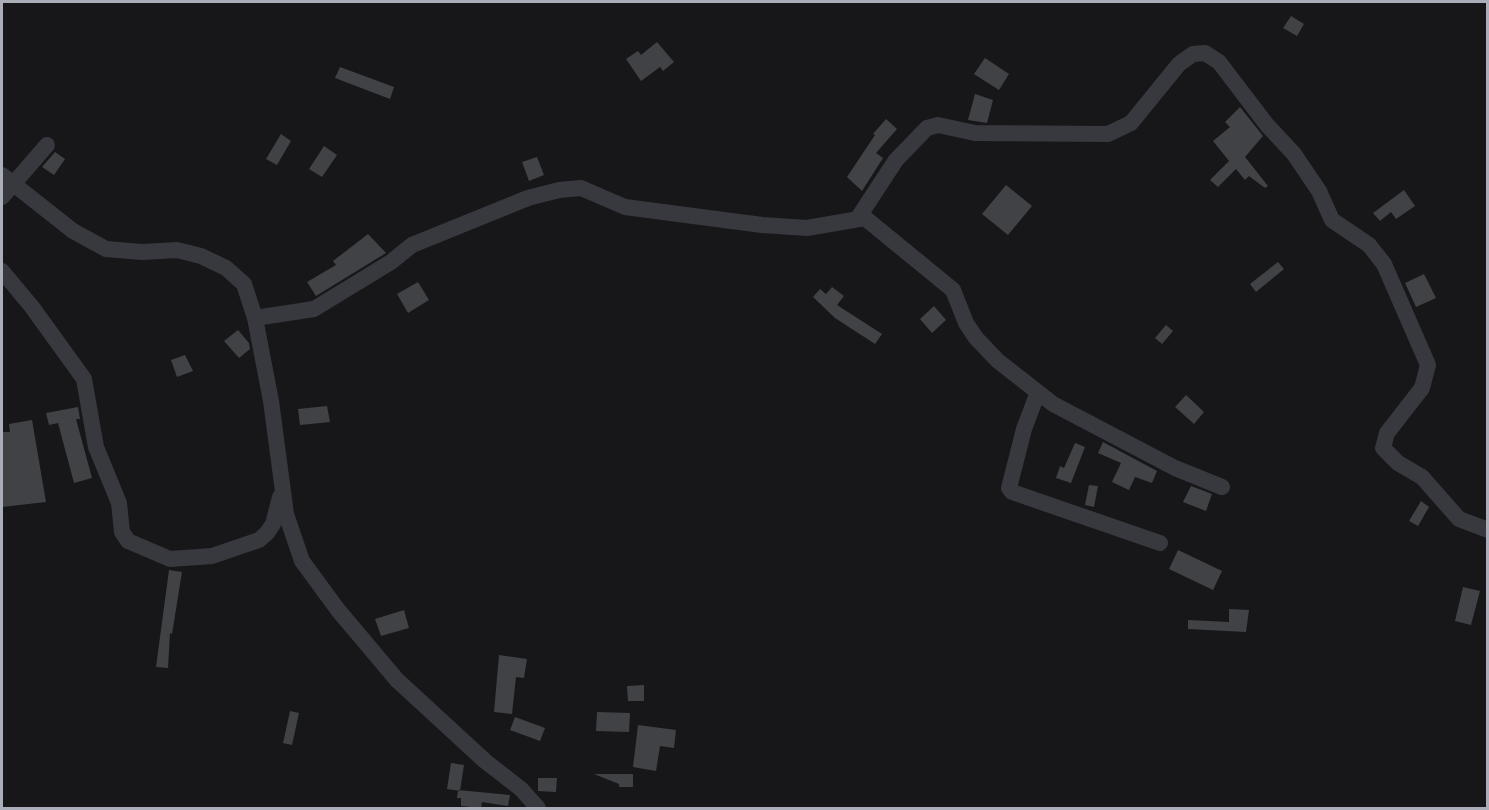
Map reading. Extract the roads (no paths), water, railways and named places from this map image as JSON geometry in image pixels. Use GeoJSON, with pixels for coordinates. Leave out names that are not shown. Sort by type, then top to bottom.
{"type":"FeatureCollection","features":[{"type":"Feature","properties":{"kind":"street"},"geometry":{"type":"LineString","coordinates":[[858,218],[896,160],[927,128],[938,125],[975,133],[1108,134],[1131,123],[1179,64],[1193,54],[1205,53],[1219,62],[1266,125],[1294,154],[1319,190],[1332,220],[1369,245],[1384,264],[1428,365],[1422,388],[1387,433],[1383,448],[1398,463],[1422,477],[1459,519],[1488,530]]}},
{"type":"Feature","properties":{"kind":"street"},"geometry":{"type":"LineString","coordinates":[[47,145],[5,185],[73,231],[106,249],[142,252],[177,250],[201,256],[226,268],[244,284],[255,318],[271,401],[282,490],[293,541],[302,561],[338,610],[397,680],[484,761],[521,789],[538,808]]}},
{"type":"Feature","properties":{"kind":"street"},"geometry":{"type":"LineString","coordinates":[[255,318],[315,309],[391,262],[412,245],[528,198],[559,190],[581,188],[625,207],[762,225],[807,228],[842,223],[858,218],[871,220],[906,252],[954,290],[966,322],[976,339],[998,361],[1053,404],[1175,468],[1222,487]]}},
{"type":"Feature","properties":{"kind":"street"},"geometry":{"type":"LineString","coordinates":[[2,272],[32,307],[84,379],[96,447],[119,503],[122,532],[128,541],[170,559],[212,556],[259,540],[267,533],[273,524],[282,490]]}},
{"type":"Feature","properties":{"kind":"street"},"geometry":{"type":"LineString","coordinates":[[1038,392],[1024,429],[1009,488],[1012,492],[1160,543]]}}]}
